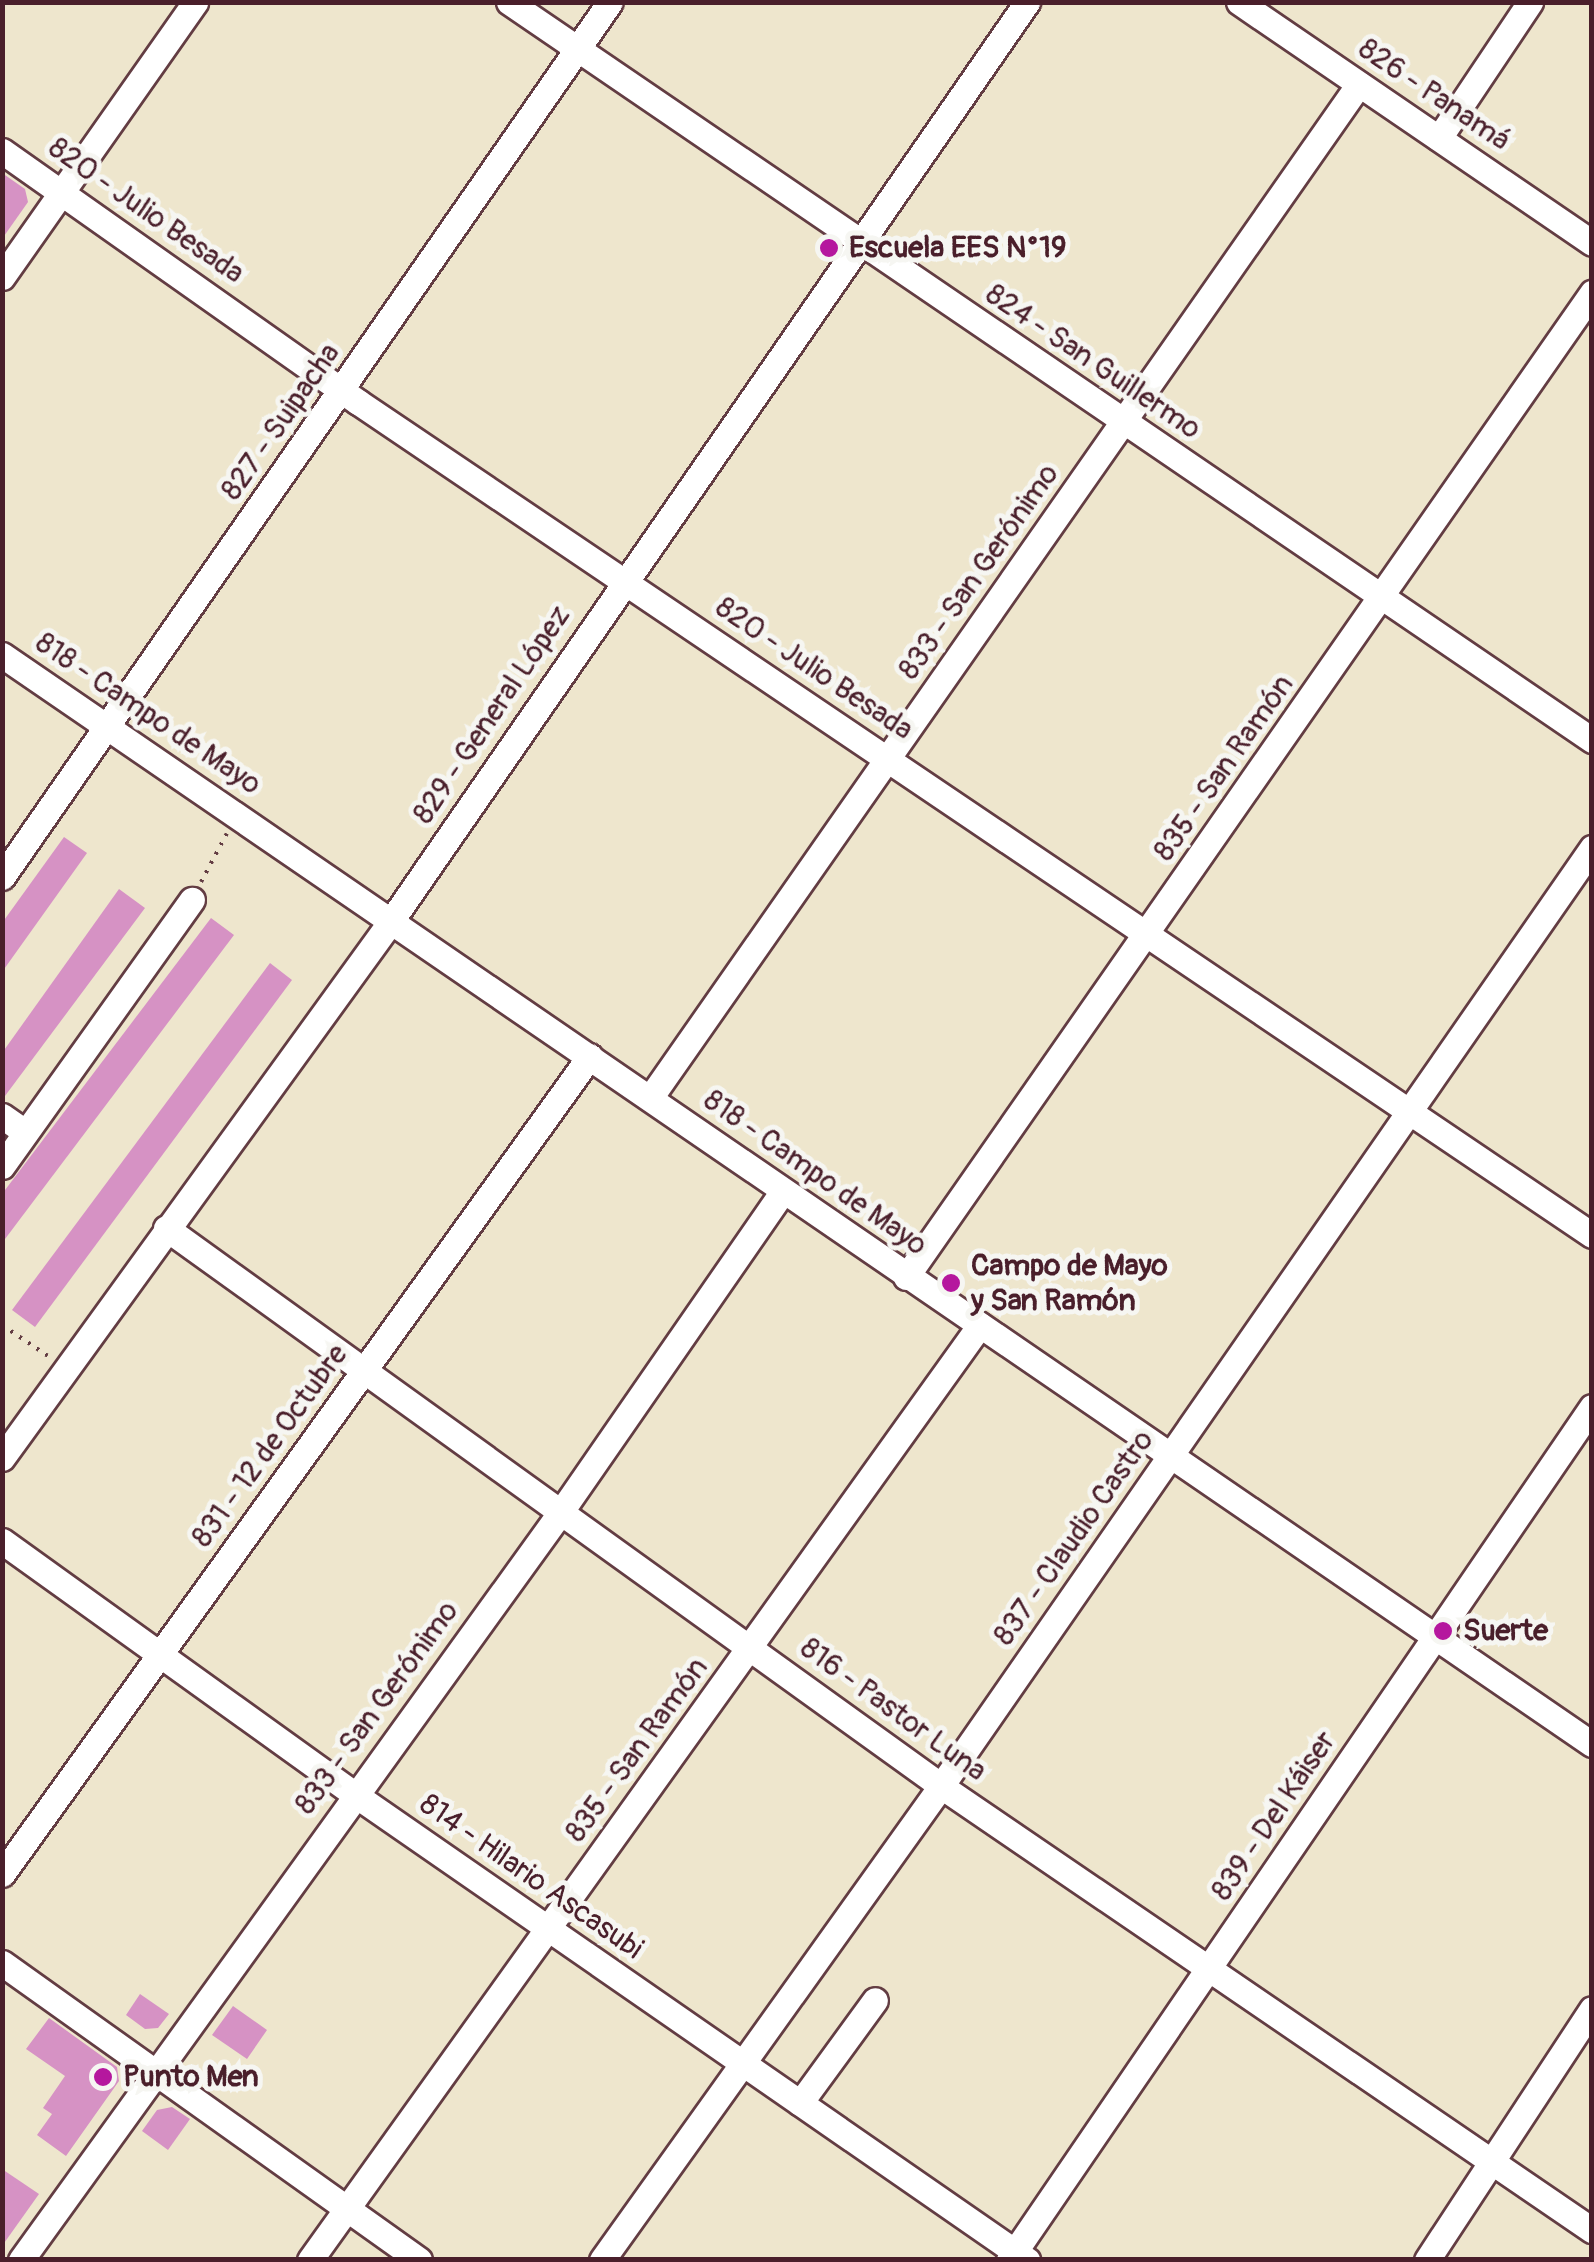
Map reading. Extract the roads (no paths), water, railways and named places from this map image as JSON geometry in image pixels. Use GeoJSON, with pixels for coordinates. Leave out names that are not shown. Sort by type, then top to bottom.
{"type":"FeatureCollection","features":[{"type":"Feature","properties":{"kind":"street"},"geometry":{"type":"LineString","coordinates":[[2,277],[195,2]]}},
{"type":"Feature","properties":{"kind":"street","name":"824 - San Guillermo"},"geometry":{"type":"LineString","coordinates":[[509,2],[1592,740]]}},
{"type":"Feature","properties":{"kind":"street","name":"827 - Suipacha"},"geometry":{"type":"LineString","coordinates":[[2,877],[110,729],[610,2]]}},
{"type":"Feature","properties":{"kind":"street","name":"829 - General López"},"geometry":{"type":"LineString","coordinates":[[2,1458],[391,920],[1028,2]]}},
{"type":"Feature","properties":{"kind":"street","name":"826 - Panamá"},"geometry":{"type":"LineString","coordinates":[[1239,2],[1592,242]]}},
{"type":"Feature","properties":{"kind":"street"},"geometry":{"type":"LineString","coordinates":[[1439,138],[1530,2]]}},
{"type":"Feature","properties":{"kind":"street","name":"833 - San Gerónimo"},"geometry":{"type":"LineString","coordinates":[[650,1098],[1359,84]]}},
{"type":"Feature","properties":{"kind":"street","name":"820 - Julio Besada"},"geometry":{"type":"LineString","coordinates":[[2,152],[343,389],[1592,1235]]}},
{"type":"Feature","properties":{"kind":"street","name":"835 - San Ramón"},"geometry":{"type":"LineString","coordinates":[[906,1276],[1150,933],[1592,294]]}},
{"type":"Feature","properties":{"kind":"street","name":"818 - Campo de Mayo"},"geometry":{"type":"LineString","coordinates":[[2,655],[1592,1744]]}},
{"type":"Feature","properties":{"kind":"street","name":"837 - Claudio Castro"},"geometry":{"type":"LineString","coordinates":[[602,2260],[1171,1458],[1408,1109],[1592,848]]}},
{"type":"Feature","properties":{"kind":"street"},"geometry":{"type":"LineString","coordinates":[[2,1166],[192,900]]}},
{"type":"Feature","properties":{"kind":"street","name":"831 - 12 de Octubre"},"geometry":{"type":"LineString","coordinates":[[2,1874],[590,1056]]}},
{"type":"Feature","properties":{"kind":"street"},"geometry":{"type":"LineString","coordinates":[[2,1116],[25,1132]]}},
{"type":"Feature","properties":{"kind":"street","name":"833 - San Gerónimo"},"geometry":{"type":"LineString","coordinates":[[20,2260],[560,1512],[782,1192]]}},
{"type":"Feature","properties":{"kind":"street","name":"816 - Pastor Luna"},"geometry":{"type":"LineString","coordinates":[[166,1228],[363,1374],[751,1647],[940,1786],[1592,2230]]}},
{"type":"Feature","properties":{"kind":"street","name":"835 - San Ramón"},"geometry":{"type":"LineString","coordinates":[[310,2260],[980,1325]]}},
{"type":"Feature","properties":{"kind":"street","name":"839 - Del Káiser"},"geometry":{"type":"LineString","coordinates":[[1017,2257],[1592,1407]]}},
{"type":"Feature","properties":{"kind":"street","name":"814 - Hilario Ascasubi"},"geometry":{"type":"LineString","coordinates":[[2,1541],[354,1794],[1017,2257]]}},
{"type":"Feature","properties":{"kind":"street"},"geometry":{"type":"LineString","coordinates":[[2,1963],[419,2260]]}},
{"type":"Feature","properties":{"kind":"street"},"geometry":{"type":"LineString","coordinates":[[800,2104],[875,2000]]}},
{"type":"Feature","properties":{"kind":"street"},"geometry":{"type":"LineString","coordinates":[[1427,2260],[1592,2010]]}},
{"type":"Feature","properties":{"kind":"place","name":"Escuela EES N°19"},"geometry":{"type":"Point","coordinates":[829,248]}},
{"type":"Feature","properties":{"kind":"place","name":"Campo de Mayo y San Ramón"},"geometry":{"type":"Point","coordinates":[951,1283]}},
{"type":"Feature","properties":{"kind":"place","name":"Suerte"},"geometry":{"type":"Point","coordinates":[1443,1631]}},
{"type":"Feature","properties":{"kind":"place","name":"Punto Men"},"geometry":{"type":"Point","coordinates":[103,2077]}}]}
